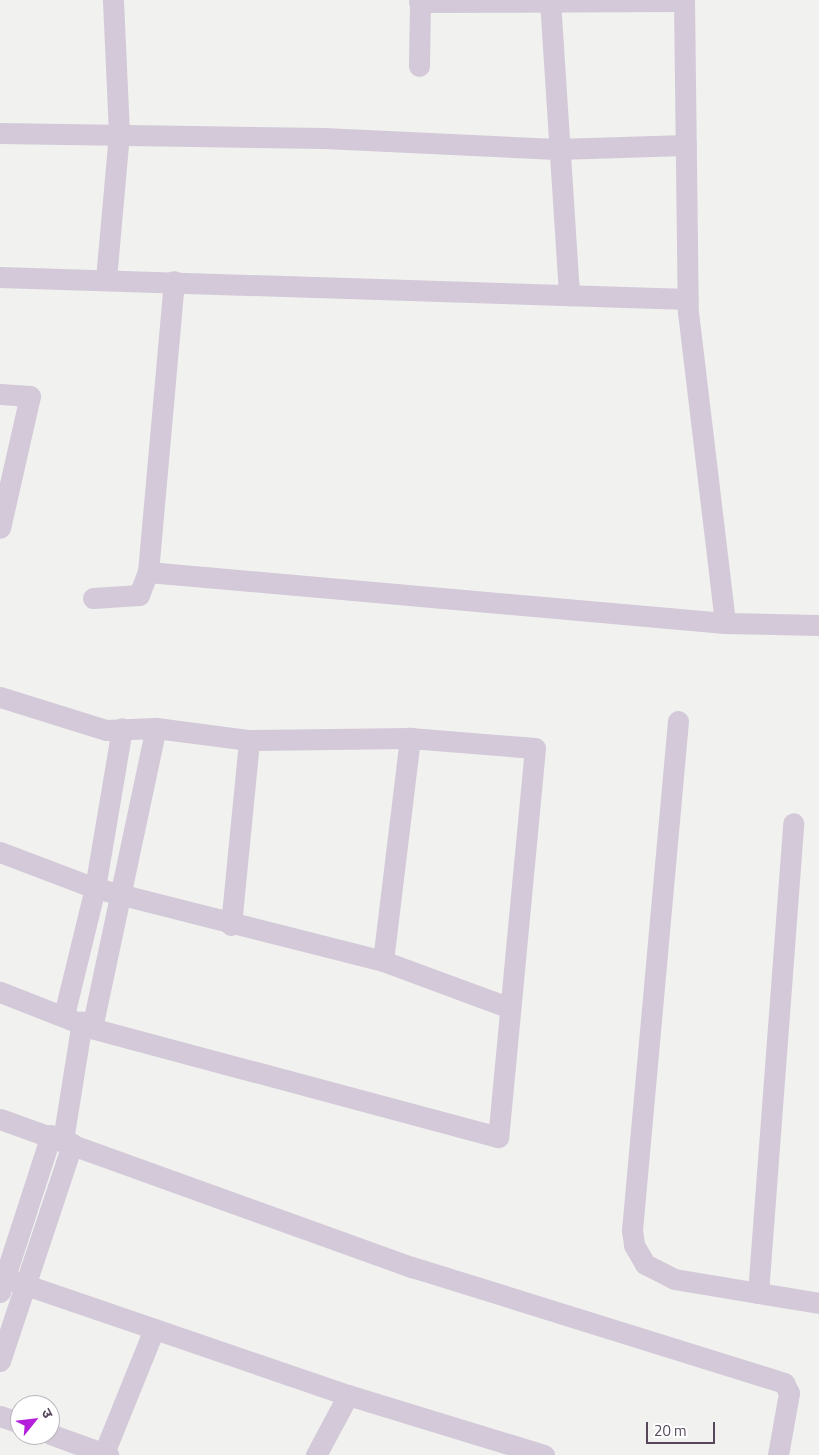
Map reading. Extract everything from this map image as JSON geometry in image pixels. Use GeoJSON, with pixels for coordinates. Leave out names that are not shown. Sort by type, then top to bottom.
{"type":"FeatureCollection","features":[{"type":"Feature","properties":{"kind":"street"},"geometry":{"type":"LineString","coordinates":[[106,279],[119,133],[113,0]]}},
{"type":"Feature","properties":{"kind":"street"},"geometry":{"type":"LineString","coordinates":[[550,0],[557,149],[569,295]]}},
{"type":"Feature","properties":{"kind":"street"},"geometry":{"type":"LineString","coordinates":[[419,66],[420,1],[684,1],[688,299],[725,623]]}},
{"type":"Feature","properties":{"kind":"street"},"geometry":{"type":"LineString","coordinates":[[0,133],[119,133],[557,149],[686,146]]}},
{"type":"Feature","properties":{"kind":"street"},"geometry":{"type":"LineString","coordinates":[[0,277],[174,281],[688,299]]}},
{"type":"Feature","properties":{"kind":"street"},"geometry":{"type":"LineString","coordinates":[[93,598],[139,595],[148,572],[174,281]]}},
{"type":"Feature","properties":{"kind":"street"},"geometry":{"type":"LineString","coordinates":[[0,394],[30,396],[0,528]]}},
{"type":"Feature","properties":{"kind":"street"},"geometry":{"type":"LineString","coordinates":[[148,572],[725,623],[819,625]]}},
{"type":"Feature","properties":{"kind":"street"},"geometry":{"type":"LineString","coordinates":[[0,697],[106,730],[156,728],[249,740],[410,738],[535,748],[498,1137],[79,1022],[0,992]]}},
{"type":"Feature","properties":{"kind":"street"},"geometry":{"type":"LineString","coordinates":[[678,720],[632,1230],[638,1255],[654,1270],[674,1279],[819,1303]]}},
{"type":"Feature","properties":{"kind":"street"},"geometry":{"type":"LineString","coordinates":[[0,1361],[7,1283],[62,1140],[79,1022],[95,888],[122,728]]}},
{"type":"Feature","properties":{"kind":"street"},"geometry":{"type":"LineString","coordinates":[[79,1022],[120,894],[156,728]]}},
{"type":"Feature","properties":{"kind":"street"},"geometry":{"type":"LineString","coordinates":[[383,962],[410,738]]}},
{"type":"Feature","properties":{"kind":"street"},"geometry":{"type":"LineString","coordinates":[[231,925],[249,740]]}},
{"type":"Feature","properties":{"kind":"street"},"geometry":{"type":"LineString","coordinates":[[758,1293],[793,823]]}},
{"type":"Feature","properties":{"kind":"street"},"geometry":{"type":"LineString","coordinates":[[0,852],[95,888],[231,925],[383,962],[510,1008]]}},
{"type":"Feature","properties":{"kind":"street"},"geometry":{"type":"LineString","coordinates":[[0,1119],[412,1267],[784,1383],[789,1393],[778,1455]]}},
{"type":"Feature","properties":{"kind":"street"},"geometry":{"type":"LineString","coordinates":[[7,1283],[154,1329],[348,1394],[544,1455]]}},
{"type":"Feature","properties":{"kind":"street"},"geometry":{"type":"LineString","coordinates":[[60,1438],[106,1454],[154,1329]]}},
{"type":"Feature","properties":{"kind":"street"},"geometry":{"type":"LineString","coordinates":[[316,1455],[348,1394]]}}]}
